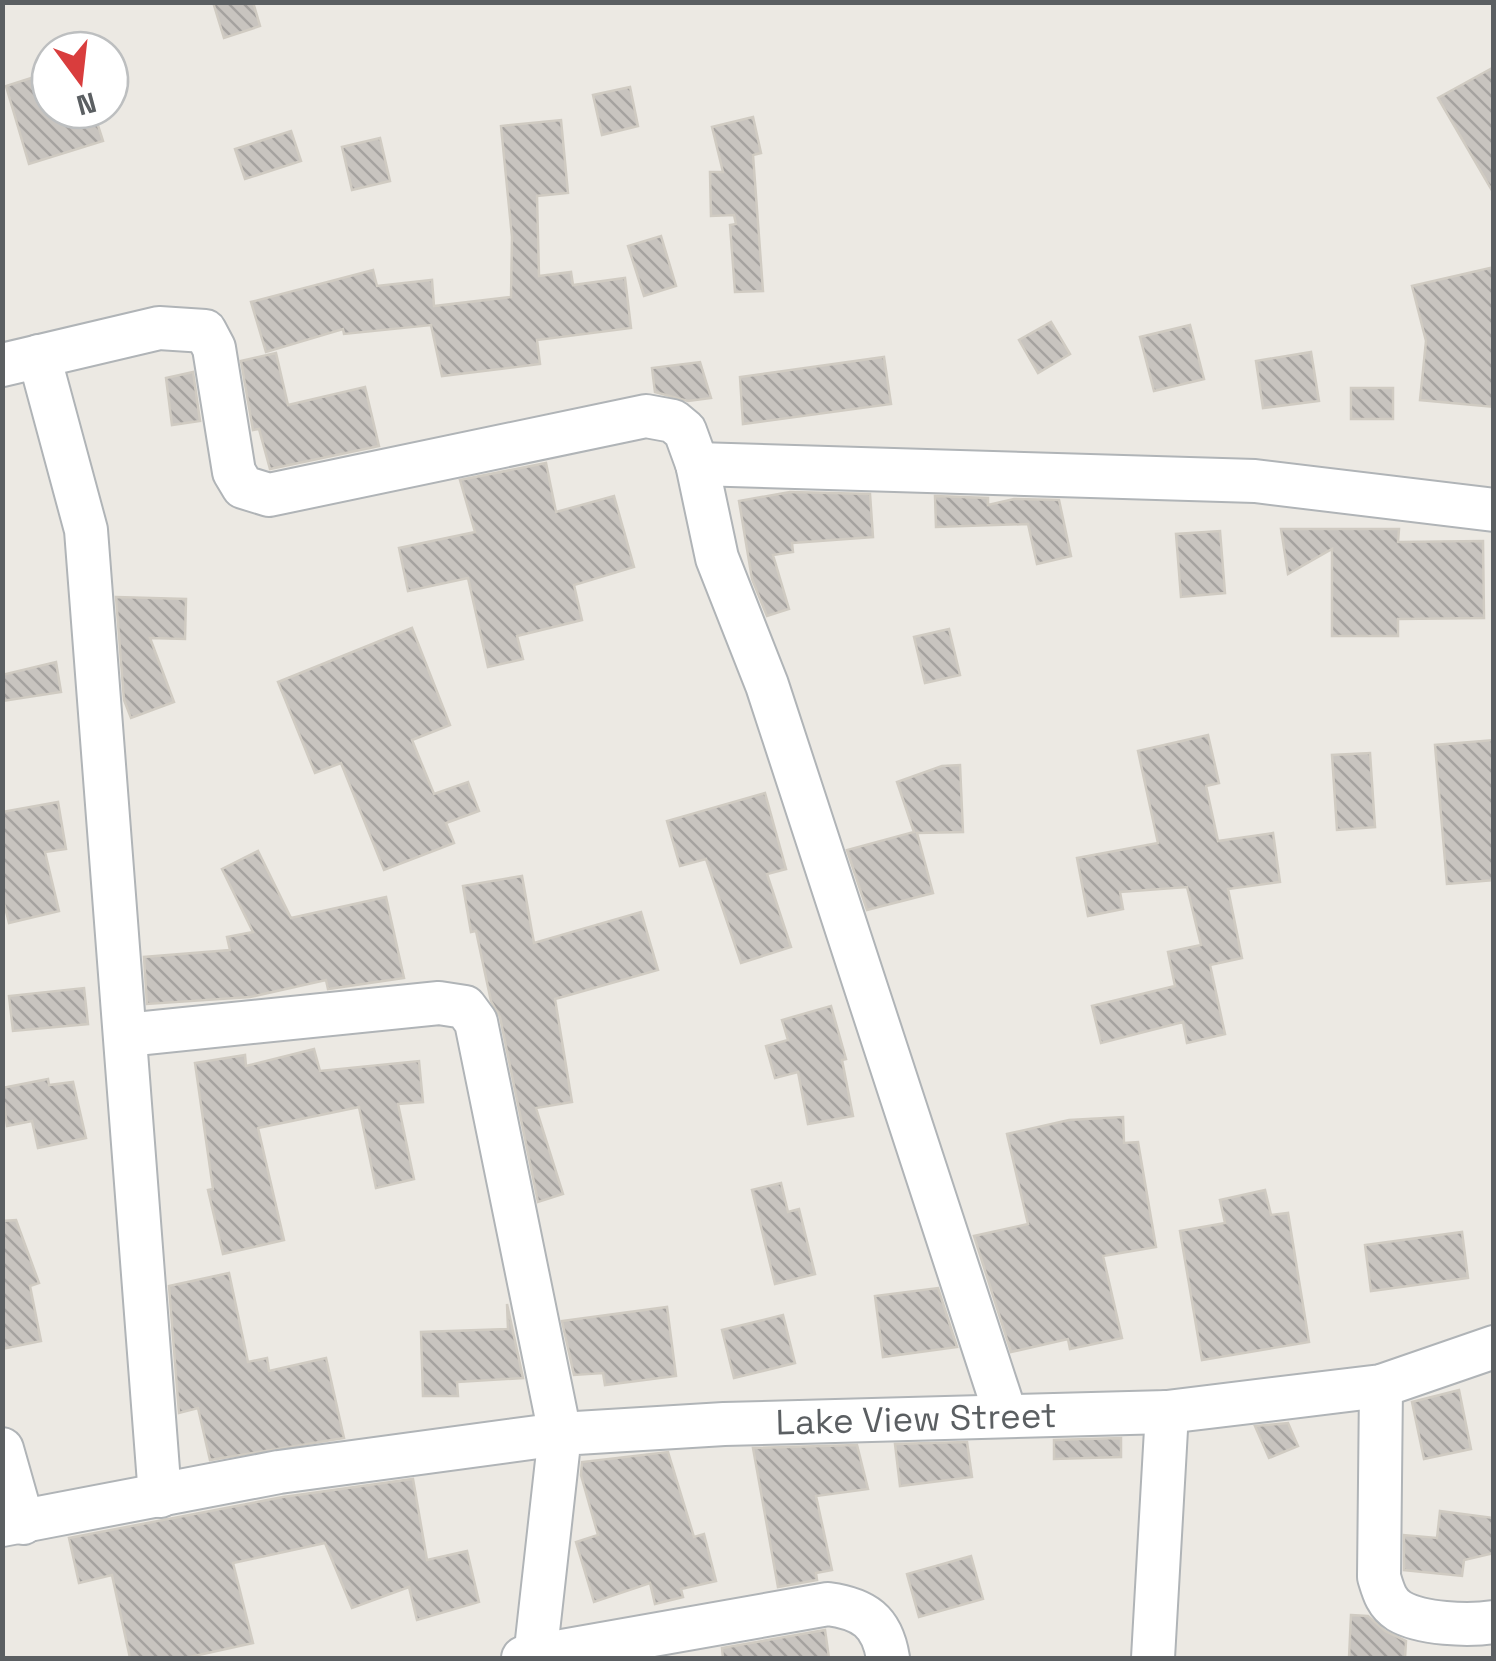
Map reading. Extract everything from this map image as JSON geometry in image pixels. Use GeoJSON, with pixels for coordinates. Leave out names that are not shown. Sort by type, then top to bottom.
{"type":"FeatureCollection","features":[{"type":"Feature","properties":{"kind":"street"},"geometry":{"type":"LineString","coordinates":[[160,1496],[86,530],[21,360],[159,328],[205,331],[214,348],[234,472],[244,487],[269,495],[646,416],[674,421],[684,431],[697,464],[716,558],[766,686],[1006,1416]]}},
{"type":"Feature","properties":{"kind":"street"},"geometry":{"type":"LineString","coordinates":[[697,464],[1254,481],[1494,510]]}},
{"type":"Feature","properties":{"kind":"street"},"geometry":{"type":"LineString","coordinates":[[126,1035],[439,1003],[465,1007],[476,1022],[560,1434],[531,1658],[828,1604],[855,1608],[874,1620],[888,1658]]}},
{"type":"Feature","properties":{"kind":"street","name":"Lake View Street"},"geometry":{"type":"LineString","coordinates":[[13,1524],[280,1472],[560,1434],[1167,1412],[1381,1386],[1494,1348]]}},
{"type":"Feature","properties":{"kind":"street"},"geometry":{"type":"LineString","coordinates":[[1381,1386],[1379,1577],[1386,1598],[1398,1610],[1421,1618],[1494,1622]]}},
{"type":"Feature","properties":{"kind":"street"},"geometry":{"type":"LineString","coordinates":[[1152,1658],[1167,1412]]}},
{"type":"Feature","properties":{"kind":"street"},"geometry":{"type":"LineString","coordinates":[[2,1448],[13,1524]]}},
{"type":"Feature","properties":{"kind":"building"},"geometry":{"type":"Polygon","coordinates":[[[213,2],[253,2],[260,26],[224,38],[213,2]]]}},
{"type":"Feature","properties":{"kind":"building"},"geometry":{"type":"Polygon","coordinates":[[[1494,67],[1494,194],[1438,98],[1494,67]]]}},
{"type":"Feature","properties":{"kind":"building"},"geometry":{"type":"Polygon","coordinates":[[[30,78],[30,130],[99,130],[103,141],[29,164],[6,86],[30,78]]]}},
{"type":"Feature","properties":{"kind":"building"},"geometry":{"type":"Polygon","coordinates":[[[630,87],[638,126],[602,135],[593,95],[630,87]]]}},
{"type":"Feature","properties":{"kind":"building"},"geometry":{"type":"Polygon","coordinates":[[[753,117],[761,153],[753,155],[763,291],[735,292],[730,225],[736,224],[734,215],[711,216],[710,172],[723,172],[712,127],[753,117]]]}},
{"type":"Feature","properties":{"kind":"building"},"geometry":{"type":"Polygon","coordinates":[[[561,120],[568,193],[537,196],[539,276],[571,272],[573,285],[625,278],[631,328],[537,340],[540,364],[442,376],[431,325],[344,334],[343,329],[266,352],[251,302],[373,270],[377,286],[432,280],[434,306],[511,297],[512,237],[501,126],[561,120]]]}},
{"type":"Feature","properties":{"kind":"building"},"geometry":{"type":"Polygon","coordinates":[[[291,131],[301,161],[245,179],[235,149],[291,131]]]}},
{"type":"Feature","properties":{"kind":"building"},"geometry":{"type":"Polygon","coordinates":[[[380,138],[390,181],[352,190],[342,147],[380,138]]]}},
{"type":"Feature","properties":{"kind":"building"},"geometry":{"type":"Polygon","coordinates":[[[661,236],[676,286],[644,296],[628,246],[661,236]]]}},
{"type":"Feature","properties":{"kind":"building"},"geometry":{"type":"Polygon","coordinates":[[[1494,267],[1494,407],[1420,400],[1426,341],[1412,286],[1494,267]]]}},
{"type":"Feature","properties":{"kind":"building"},"geometry":{"type":"Polygon","coordinates":[[[1051,322],[1070,354],[1038,373],[1019,340],[1051,322]]]}},
{"type":"Feature","properties":{"kind":"building"},"geometry":{"type":"Polygon","coordinates":[[[1190,325],[1204,379],[1154,391],[1140,337],[1190,325]]]}},
{"type":"Feature","properties":{"kind":"building"},"geometry":{"type":"Polygon","coordinates":[[[1311,352],[1319,401],[1263,408],[1256,361],[1311,352]]]}},
{"type":"Feature","properties":{"kind":"building"},"geometry":{"type":"Polygon","coordinates":[[[276,353],[288,405],[365,387],[379,446],[270,469],[259,429],[253,430],[241,361],[276,353]]]}},
{"type":"Feature","properties":{"kind":"building"},"geometry":{"type":"Polygon","coordinates":[[[884,357],[891,404],[743,424],[740,377],[884,357]]]}},
{"type":"Feature","properties":{"kind":"building"},"geometry":{"type":"Polygon","coordinates":[[[700,362],[711,398],[688,401],[655,392],[652,368],[700,362]]]}},
{"type":"Feature","properties":{"kind":"building"},"geometry":{"type":"Polygon","coordinates":[[[193,372],[200,421],[172,425],[166,378],[193,372]]]}},
{"type":"Feature","properties":{"kind":"building"},"geometry":{"type":"Polygon","coordinates":[[[1351,388],[1393,388],[1393,419],[1351,419],[1351,388]]]}},
{"type":"Feature","properties":{"kind":"building"},"geometry":{"type":"Polygon","coordinates":[[[546,463],[556,512],[614,496],[634,567],[574,585],[582,620],[517,636],[523,659],[488,667],[468,578],[408,591],[399,548],[475,532],[460,480],[546,463]]]}},
{"type":"Feature","properties":{"kind":"building"},"geometry":{"type":"Polygon","coordinates":[[[790,492],[870,494],[873,537],[792,543],[793,552],[773,555],[789,609],[767,616],[752,579],[739,501],[790,492]]]}},
{"type":"Feature","properties":{"kind":"building"},"geometry":{"type":"Polygon","coordinates":[[[935,496],[988,498],[988,505],[1014,499],[1059,500],[1071,556],[1037,564],[1028,524],[936,527],[935,496]]]}},
{"type":"Feature","properties":{"kind":"building"},"geometry":{"type":"Polygon","coordinates":[[[1281,529],[1399,529],[1398,542],[1483,541],[1484,618],[1398,619],[1398,636],[1332,636],[1332,549],[1288,574],[1281,529]]]}},
{"type":"Feature","properties":{"kind":"building"},"geometry":{"type":"Polygon","coordinates":[[[1220,531],[1225,593],[1181,597],[1176,534],[1220,531]]]}},
{"type":"Feature","properties":{"kind":"building"},"geometry":{"type":"Polygon","coordinates":[[[116,597],[186,599],[185,639],[150,638],[174,702],[131,718],[124,700],[116,597]]]}},
{"type":"Feature","properties":{"kind":"building"},"geometry":{"type":"Polygon","coordinates":[[[412,628],[450,725],[412,740],[434,794],[468,782],[479,811],[446,823],[454,843],[384,870],[341,763],[315,773],[278,682],[412,628]]]}},
{"type":"Feature","properties":{"kind":"building"},"geometry":{"type":"Polygon","coordinates":[[[949,629],[960,675],[925,683],[914,637],[949,629]]]}},
{"type":"Feature","properties":{"kind":"building"},"geometry":{"type":"Polygon","coordinates":[[[56,662],[61,692],[2,701],[2,675],[56,662]]]}},
{"type":"Feature","properties":{"kind":"building"},"geometry":{"type":"Polygon","coordinates":[[[1208,735],[1219,783],[1206,786],[1218,841],[1273,833],[1280,882],[1228,889],[1242,958],[1210,965],[1225,1034],[1187,1043],[1183,1022],[1101,1043],[1092,1006],[1175,986],[1168,952],[1201,945],[1187,887],[1120,892],[1123,909],[1088,916],[1077,858],[1158,843],[1138,751],[1208,735]]]}},
{"type":"Feature","properties":{"kind":"building"},"geometry":{"type":"Polygon","coordinates":[[[1494,740],[1494,880],[1447,884],[1435,745],[1494,740]]]}},
{"type":"Feature","properties":{"kind":"building"},"geometry":{"type":"Polygon","coordinates":[[[1370,753],[1375,827],[1337,830],[1332,755],[1370,753]]]}},
{"type":"Feature","properties":{"kind":"building"},"geometry":{"type":"Polygon","coordinates":[[[960,765],[963,832],[917,833],[933,893],[867,910],[847,850],[914,832],[897,782],[942,766],[960,765]]]}},
{"type":"Feature","properties":{"kind":"building"},"geometry":{"type":"Polygon","coordinates":[[[765,793],[786,869],[767,874],[791,947],[741,963],[706,859],[680,866],[667,821],[765,793]]]}},
{"type":"Feature","properties":{"kind":"building"},"geometry":{"type":"Polygon","coordinates":[[[58,802],[66,849],[45,852],[59,911],[9,923],[2,895],[2,812],[58,802]]]}},
{"type":"Feature","properties":{"kind":"building"},"geometry":{"type":"Polygon","coordinates":[[[258,851],[291,918],[386,897],[404,978],[328,989],[326,980],[250,997],[147,1004],[144,957],[230,950],[227,937],[253,932],[222,869],[258,851]]]}},
{"type":"Feature","properties":{"kind":"building"},"geometry":{"type":"Polygon","coordinates":[[[522,876],[534,943],[641,912],[658,970],[555,999],[572,1102],[536,1108],[563,1194],[538,1202],[500,1017],[491,1001],[476,931],[471,932],[463,886],[522,876]]]}},
{"type":"Feature","properties":{"kind":"building"},"geometry":{"type":"Polygon","coordinates":[[[84,988],[88,1024],[13,1031],[9,996],[84,988]]]}},
{"type":"Feature","properties":{"kind":"building"},"geometry":{"type":"Polygon","coordinates":[[[831,1006],[846,1059],[842,1060],[853,1116],[808,1124],[798,1072],[775,1078],[766,1046],[788,1040],[782,1020],[831,1006]]]}},
{"type":"Feature","properties":{"kind":"building"},"geometry":{"type":"Polygon","coordinates":[[[314,1049],[320,1071],[419,1061],[423,1102],[398,1104],[414,1179],[376,1188],[359,1107],[258,1128],[284,1240],[223,1254],[208,1190],[213,1189],[195,1063],[245,1055],[246,1066],[314,1049]]]}},
{"type":"Feature","properties":{"kind":"building"},"geometry":{"type":"Polygon","coordinates":[[[48,1079],[49,1085],[73,1082],[86,1138],[38,1148],[32,1121],[7,1126],[2,1088],[48,1079]]]}},
{"type":"Feature","properties":{"kind":"building"},"geometry":{"type":"Polygon","coordinates":[[[1123,1117],[1124,1143],[1138,1142],[1156,1247],[1103,1256],[1122,1338],[1070,1349],[1068,1339],[1011,1352],[974,1236],[1028,1224],[1007,1134],[1069,1120],[1123,1117]]]}},
{"type":"Feature","properties":{"kind":"building"},"geometry":{"type":"Polygon","coordinates":[[[781,1183],[788,1212],[799,1209],[815,1274],[775,1284],[752,1190],[781,1183]]]}},
{"type":"Feature","properties":{"kind":"building"},"geometry":{"type":"Polygon","coordinates":[[[1265,1190],[1271,1215],[1288,1213],[1309,1342],[1202,1360],[1180,1231],[1225,1223],[1220,1200],[1265,1190]]]}},
{"type":"Feature","properties":{"kind":"building"},"geometry":{"type":"Polygon","coordinates":[[[16,1220],[39,1283],[30,1286],[41,1341],[2,1349],[2,1221],[16,1220]]]}},
{"type":"Feature","properties":{"kind":"building"},"geometry":{"type":"Polygon","coordinates":[[[1462,1232],[1468,1278],[1371,1291],[1365,1245],[1462,1232]]]}},
{"type":"Feature","properties":{"kind":"building"},"geometry":{"type":"Polygon","coordinates":[[[229,1273],[248,1362],[267,1358],[269,1371],[326,1358],[344,1438],[210,1460],[198,1408],[179,1413],[169,1286],[229,1273]]]}},
{"type":"Feature","properties":{"kind":"building"},"geometry":{"type":"Polygon","coordinates":[[[938,1288],[957,1347],[883,1357],[875,1296],[938,1288]]]}},
{"type":"Feature","properties":{"kind":"building"},"geometry":{"type":"Polygon","coordinates":[[[507,1304],[523,1378],[457,1382],[458,1396],[423,1396],[421,1332],[508,1329],[507,1304]]]}},
{"type":"Feature","properties":{"kind":"building"},"geometry":{"type":"Polygon","coordinates":[[[667,1307],[676,1376],[605,1385],[603,1373],[574,1375],[562,1321],[667,1307]]]}},
{"type":"Feature","properties":{"kind":"building"},"geometry":{"type":"Polygon","coordinates":[[[783,1315],[795,1363],[734,1378],[722,1330],[783,1315]]]}},
{"type":"Feature","properties":{"kind":"building"},"geometry":{"type":"Polygon","coordinates":[[[1459,1390],[1471,1449],[1424,1459],[1412,1402],[1459,1390]]]}},
{"type":"Feature","properties":{"kind":"building"},"geometry":{"type":"Polygon","coordinates":[[[1288,1423],[1298,1446],[1269,1458],[1255,1426],[1288,1423]]]}},
{"type":"Feature","properties":{"kind":"building"},"geometry":{"type":"Polygon","coordinates":[[[1121,1438],[1121,1457],[1054,1459],[1054,1440],[1121,1438]]]}},
{"type":"Feature","properties":{"kind":"building"},"geometry":{"type":"Polygon","coordinates":[[[967,1442],[972,1477],[900,1486],[895,1444],[967,1442]]]}},
{"type":"Feature","properties":{"kind":"building"},"geometry":{"type":"Polygon","coordinates":[[[857,1445],[868,1489],[816,1496],[832,1570],[816,1573],[817,1580],[778,1587],[753,1448],[857,1445]]]}},
{"type":"Feature","properties":{"kind":"building"},"geometry":{"type":"Polygon","coordinates":[[[668,1452],[694,1537],[704,1534],[716,1581],[681,1589],[683,1597],[655,1604],[650,1583],[594,1602],[576,1542],[598,1535],[581,1475],[582,1462],[668,1452]]]}},
{"type":"Feature","properties":{"kind":"building"},"geometry":{"type":"Polygon","coordinates":[[[413,1479],[427,1560],[467,1551],[479,1602],[417,1620],[409,1587],[352,1608],[325,1543],[233,1563],[253,1643],[185,1658],[130,1658],[112,1575],[79,1583],[69,1538],[283,1497],[413,1479]]]}},
{"type":"Feature","properties":{"kind":"building"},"geometry":{"type":"Polygon","coordinates":[[[1440,1511],[1494,1518],[1494,1553],[1464,1560],[1462,1576],[1404,1570],[1404,1535],[1437,1538],[1440,1511]]]}},
{"type":"Feature","properties":{"kind":"building"},"geometry":{"type":"Polygon","coordinates":[[[971,1556],[983,1599],[919,1617],[907,1574],[971,1556]]]}},
{"type":"Feature","properties":{"kind":"building"},"geometry":{"type":"Polygon","coordinates":[[[1351,1615],[1368,1616],[1385,1631],[1406,1641],[1405,1658],[1349,1658],[1351,1615]]]}},
{"type":"Feature","properties":{"kind":"building"},"geometry":{"type":"Polygon","coordinates":[[[825,1630],[829,1658],[723,1658],[722,1648],[825,1630]]]}}]}
